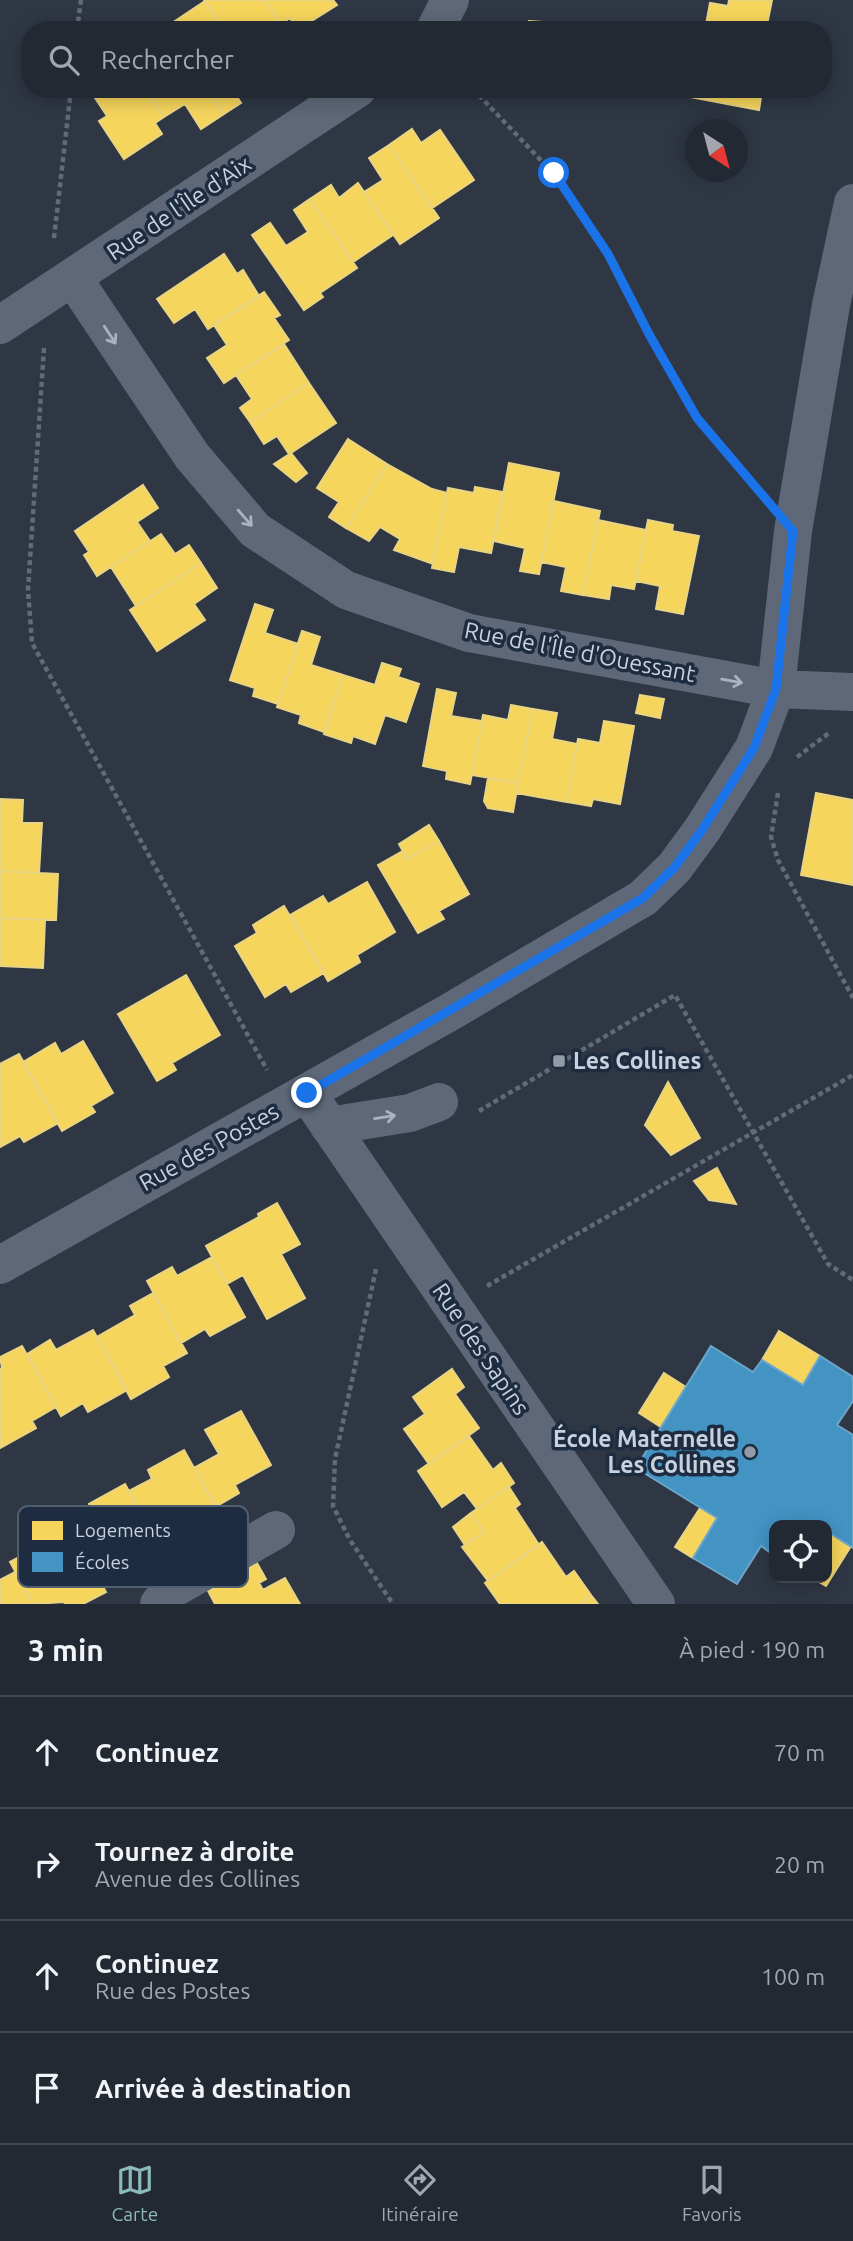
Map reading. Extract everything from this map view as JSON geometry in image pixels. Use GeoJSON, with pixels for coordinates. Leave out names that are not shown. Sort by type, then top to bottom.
{"type":"FeatureCollection","features":[{"type":"Feature","properties":{"kind":"street"},"geometry":{"type":"LineString","coordinates":[[440,21],[450,0]]}},
{"type":"Feature","properties":{"kind":"street","name":"Rue de l'Île d'Aix"},"geometry":{"type":"LineString","coordinates":[[0,326],[343,98]]}},
{"type":"Feature","properties":{"kind":"street","name":"Rue des Postes"},"geometry":{"type":"LineString","coordinates":[[0,1265],[296,1099],[643,898],[674,868],[702,830],[754,748],[776,689],[793,531],[831,305],[853,203]]}},
{"type":"Feature","properties":{"kind":"street","name":"Rue de l'Île d'Ouessant"},"geometry":{"type":"LineString","coordinates":[[60,286],[192,456],[256,530],[346,590],[469,633],[776,689]]}},
{"type":"Feature","properties":{"kind":"street"},"geometry":{"type":"LineString","coordinates":[[776,689],[853,692]]}},
{"type":"Feature","properties":{"kind":"street","name":"Rue des Sapins"},"geometry":{"type":"LineString","coordinates":[[296,1099],[329,1126],[656,1604]]}},
{"type":"Feature","properties":{"kind":"street"},"geometry":{"type":"LineString","coordinates":[[329,1126],[410,1112],[439,1102]]}},
{"type":"Feature","properties":{"kind":"street"},"geometry":{"type":"LineString","coordinates":[[248,1546],[276,1530]]}},
{"type":"Feature","properties":{"kind":"street"},"geometry":{"type":"LineString","coordinates":[[159,1604],[177,1587]]}},
{"type":"Feature","properties":{"kind":"path"},"geometry":{"type":"LineString","coordinates":[[78,21],[81,0]]}},
{"type":"Feature","properties":{"kind":"path"},"geometry":{"type":"LineString","coordinates":[[70,98],[60,286],[28,590],[32,643],[296,1099]]}},
{"type":"Feature","properties":{"kind":"path"},"geometry":{"type":"LineString","coordinates":[[482,98],[554,173],[608,254],[650,336],[697,418],[793,531]]}},
{"type":"Feature","properties":{"kind":"path"},"geometry":{"type":"LineString","coordinates":[[779,785],[771,837],[778,860],[853,998]]}},
{"type":"Feature","properties":{"kind":"path"},"geometry":{"type":"LineString","coordinates":[[476,1112],[675,995],[828,1264],[853,1280]]}},
{"type":"Feature","properties":{"kind":"path"},"geometry":{"type":"LineString","coordinates":[[452,1306],[853,1075]]}},
{"type":"Feature","properties":{"kind":"path"},"geometry":{"type":"LineString","coordinates":[[388,1212],[335,1459],[333,1506],[351,1540],[393,1604]]}},
{"type":"Feature","properties":{"kind":"building: Logements"},"geometry":{"type":"Polygon","coordinates":[[[204,0],[265,0],[279,21],[218,21],[204,0]]]}},
{"type":"Feature","properties":{"kind":"building: Logements"},"geometry":{"type":"Polygon","coordinates":[[[265,0],[333,0],[337,5],[311,21],[292,21],[290,18],[279,21],[265,0]]]}},
{"type":"Feature","properties":{"kind":"building: Logements"},"geometry":{"type":"Polygon","coordinates":[[[729,0],[772,0],[768,21],[707,21],[710,3],[728,6],[729,0]]]}},
{"type":"Feature","properties":{"kind":"building: Logements"},"geometry":{"type":"Polygon","coordinates":[[[205,1],[218,21],[175,21],[205,1]]]}},
{"type":"Feature","properties":{"kind":"building: Logements"},"geometry":{"type":"Polygon","coordinates":[[[95,98],[152,98],[164,117],[155,123],[162,134],[124,159],[99,121],[107,116],[95,98]]]}},
{"type":"Feature","properties":{"kind":"building: Logements"},"geometry":{"type":"Polygon","coordinates":[[[152,98],[213,98],[224,114],[201,129],[185,104],[164,117],[152,98]]]}},
{"type":"Feature","properties":{"kind":"building: Logements"},"geometry":{"type":"Polygon","coordinates":[[[213,98],[238,98],[241,103],[224,114],[213,98]]]}},
{"type":"Feature","properties":{"kind":"building: Logements"},"geometry":{"type":"Polygon","coordinates":[[[695,98],[761,98],[759,110],[695,98]]]}},
{"type":"Feature","properties":{"kind":"building: Logements"},"geometry":{"type":"Polygon","coordinates":[[[412,129],[421,143],[440,130],[474,180],[432,208],[389,145],[412,129]]]}},
{"type":"Feature","properties":{"kind":"building: Logements"},"geometry":{"type":"Polygon","coordinates":[[[389,145],[439,218],[400,244],[364,192],[383,180],[369,158],[389,145]]]}},
{"type":"Feature","properties":{"kind":"building: Logements"},"geometry":{"type":"Polygon","coordinates":[[[358,183],[393,235],[353,262],[310,199],[331,185],[339,198],[358,183]]]}},
{"type":"Feature","properties":{"kind":"building: Logements"},"geometry":{"type":"Polygon","coordinates":[[[310,199],[357,268],[320,293],[323,297],[304,310],[252,235],[270,223],[286,246],[308,232],[294,210],[310,199]]]}},
{"type":"Feature","properties":{"kind":"building: Logements"},"geometry":{"type":"Polygon","coordinates":[[[224,254],[237,274],[243,270],[259,296],[208,329],[195,309],[174,323],[157,299],[224,254]]]}},
{"type":"Feature","properties":{"kind":"building: Logements"},"geometry":{"type":"Polygon","coordinates":[[[264,292],[280,315],[274,318],[289,340],[224,383],[207,358],[227,345],[214,325],[264,292]]]}},
{"type":"Feature","properties":{"kind":"building: Logements"},"geometry":{"type":"Polygon","coordinates":[[[284,344],[309,383],[250,422],[240,408],[252,399],[236,375],[284,344]]]}},
{"type":"Feature","properties":{"kind":"building: Logements"},"geometry":{"type":"Polygon","coordinates":[[[309,383],[336,423],[289,454],[277,436],[264,444],[250,422],[309,383]]]}},
{"type":"Feature","properties":{"kind":"building: Logements"},"geometry":{"type":"Polygon","coordinates":[[[348,439],[387,464],[346,528],[329,517],[339,502],[317,488],[348,439]]]}},
{"type":"Feature","properties":{"kind":"building: Logements"},"geometry":{"type":"Polygon","coordinates":[[[291,453],[307,473],[296,482],[274,464],[291,453]]]}},
{"type":"Feature","properties":{"kind":"building: Logements"},"geometry":{"type":"Polygon","coordinates":[[[509,463],[559,473],[539,574],[520,571],[525,548],[494,541],[509,463]]]}},
{"type":"Feature","properties":{"kind":"building: Logements"},"geometry":{"type":"Polygon","coordinates":[[[387,464],[432,489],[447,493],[433,564],[394,550],[400,539],[380,527],[369,541],[346,528],[387,464]]]}},
{"type":"Feature","properties":{"kind":"building: Logements"},"geometry":{"type":"Polygon","coordinates":[[[143,485],[158,508],[137,522],[150,541],[97,576],[84,555],[89,552],[75,531],[143,485]]]}},
{"type":"Feature","properties":{"kind":"building: Logements"},"geometry":{"type":"Polygon","coordinates":[[[475,487],[503,492],[491,553],[459,547],[454,572],[432,568],[448,488],[474,493],[475,487]]]}},
{"type":"Feature","properties":{"kind":"building: Logements"},"geometry":{"type":"Polygon","coordinates":[[[554,501],[600,511],[583,595],[561,591],[566,567],[541,562],[554,501]]]}},
{"type":"Feature","properties":{"kind":"building: Logements"},"geometry":{"type":"Polygon","coordinates":[[[598,520],[646,530],[634,589],[611,585],[609,599],[583,595],[598,520]]]}},
{"type":"Feature","properties":{"kind":"building: Logements"},"geometry":{"type":"Polygon","coordinates":[[[648,520],[673,525],[672,531],[699,536],[683,614],[656,609],[660,586],[636,581],[648,520]]]}},
{"type":"Feature","properties":{"kind":"building: Logements"},"geometry":{"type":"Polygon","coordinates":[[[161,534],[175,554],[189,545],[201,563],[136,606],[111,567],[161,534]]]}},
{"type":"Feature","properties":{"kind":"building: Logements"},"geometry":{"type":"Polygon","coordinates":[[[201,563],[217,588],[194,604],[205,620],[157,651],[130,610],[201,563]]]}},
{"type":"Feature","properties":{"kind":"building: Logements"},"geometry":{"type":"Polygon","coordinates":[[[255,604],[273,610],[265,633],[298,644],[278,704],[253,696],[255,688],[230,680],[255,604]]]}},
{"type":"Feature","properties":{"kind":"building: Logements"},"geometry":{"type":"Polygon","coordinates":[[[302,631],[320,637],[311,665],[343,675],[324,732],[299,723],[301,715],[277,707],[302,631]]]}},
{"type":"Feature","properties":{"kind":"building: Logements"},"geometry":{"type":"Polygon","coordinates":[[[382,663],[401,669],[398,677],[419,684],[406,722],[385,715],[375,744],[353,736],[351,743],[324,734],[343,675],[375,685],[382,663]]]}},
{"type":"Feature","properties":{"kind":"building: Logements"},"geometry":{"type":"Polygon","coordinates":[[[437,689],[456,693],[451,716],[482,721],[470,784],[446,779],[447,771],[423,766],[437,689]]]}},
{"type":"Feature","properties":{"kind":"building: Logements"},"geometry":{"type":"Polygon","coordinates":[[[640,695],[664,699],[660,718],[636,713],[640,695]]]}},
{"type":"Feature","properties":{"kind":"building: Logements"},"geometry":{"type":"Polygon","coordinates":[[[511,705],[533,709],[518,783],[472,775],[483,715],[508,720],[511,705]]]}},
{"type":"Feature","properties":{"kind":"building: Logements"},"geometry":{"type":"Polygon","coordinates":[[[533,709],[557,713],[552,739],[577,744],[567,802],[516,793],[533,709]]]}},
{"type":"Feature","properties":{"kind":"building: Logements"},"geometry":{"type":"Polygon","coordinates":[[[604,721],[634,726],[620,804],[593,799],[591,806],[567,802],[578,739],[600,743],[604,721]]]}},
{"type":"Feature","properties":{"kind":"building: Logements"},"geometry":{"type":"Polygon","coordinates":[[[488,778],[518,783],[513,812],[488,808],[484,801],[488,778]]]}},
{"type":"Feature","properties":{"kind":"building: Logements"},"geometry":{"type":"Polygon","coordinates":[[[816,793],[853,800],[853,885],[801,875],[816,793]]]}},
{"type":"Feature","properties":{"kind":"building: Logements"},"geometry":{"type":"Polygon","coordinates":[[[0,799],[23,800],[22,823],[42,823],[39,873],[0,871],[0,799]]]}},
{"type":"Feature","properties":{"kind":"building: Logements"},"geometry":{"type":"Polygon","coordinates":[[[429,825],[439,841],[407,859],[399,844],[429,825]]]}},
{"type":"Feature","properties":{"kind":"building: Logements"},"geometry":{"type":"Polygon","coordinates":[[[439,841],[469,894],[439,911],[444,919],[418,933],[378,865],[403,851],[407,859],[439,841]]]}},
{"type":"Feature","properties":{"kind":"building: Logements"},"geometry":{"type":"Polygon","coordinates":[[[0,871],[58,874],[56,920],[0,918],[0,871]]]}},
{"type":"Feature","properties":{"kind":"building: Logements"},"geometry":{"type":"Polygon","coordinates":[[[367,882],[395,932],[357,955],[360,962],[328,981],[290,915],[323,896],[328,904],[367,882]]]}},
{"type":"Feature","properties":{"kind":"building: Logements"},"geometry":{"type":"Polygon","coordinates":[[[284,906],[324,973],[291,992],[286,984],[265,997],[235,946],[257,933],[253,925],[284,906]]]}},
{"type":"Feature","properties":{"kind":"building: Logements"},"geometry":{"type":"Polygon","coordinates":[[[0,918],[45,920],[43,968],[0,966],[0,918]]]}},
{"type":"Feature","properties":{"kind":"building: Logements"},"geometry":{"type":"Polygon","coordinates":[[[186,975],[220,1035],[172,1063],[176,1070],[157,1081],[118,1014],[186,975]]]}},
{"type":"Feature","properties":{"kind":"building: Logements"},"geometry":{"type":"Polygon","coordinates":[[[83,1041],[113,1093],[91,1106],[95,1112],[62,1131],[23,1062],[55,1043],[61,1054],[83,1041]]]}},
{"type":"Feature","properties":{"kind":"building: Logements"},"geometry":{"type":"Polygon","coordinates":[[[19,1054],[58,1123],[24,1142],[20,1136],[0,1147],[0,1064],[19,1054]]]}},
{"type":"Feature","properties":{"kind":"building: Logements"},"geometry":{"type":"Polygon","coordinates":[[[668,1082],[700,1138],[671,1155],[645,1125],[668,1082]]]}},
{"type":"Feature","properties":{"kind":"building: Logements"},"geometry":{"type":"Polygon","coordinates":[[[717,1168],[736,1204],[709,1200],[694,1181],[717,1168]]]}},
{"type":"Feature","properties":{"kind":"building: Logements"},"geometry":{"type":"Polygon","coordinates":[[[277,1203],[300,1244],[281,1254],[305,1298],[267,1319],[243,1275],[227,1284],[206,1246],[259,1217],[258,1214],[277,1203]]]}},
{"type":"Feature","properties":{"kind":"building: Logements"},"geometry":{"type":"Polygon","coordinates":[[[212,1257],[245,1317],[210,1336],[205,1329],[181,1343],[147,1281],[172,1267],[177,1276],[212,1257]]]}},
{"type":"Feature","properties":{"kind":"building: Logements"},"geometry":{"type":"Polygon","coordinates":[[[153,1293],[187,1353],[163,1366],[169,1377],[131,1399],[97,1337],[135,1315],[130,1306],[153,1293]]]}},
{"type":"Feature","properties":{"kind":"building: Logements"},"geometry":{"type":"Polygon","coordinates":[[[93,1330],[127,1390],[88,1412],[83,1403],[61,1416],[27,1354],[50,1340],[56,1350],[93,1330]]]}},
{"type":"Feature","properties":{"kind":"building: Logements"},"geometry":{"type":"Polygon","coordinates":[[[779,1331],[820,1356],[803,1385],[762,1360],[779,1331]]]}},
{"type":"Feature","properties":{"kind":"building: Logements"},"geometry":{"type":"Polygon","coordinates":[[[22,1346],[56,1407],[32,1421],[36,1428],[0,1448],[0,1357],[22,1346]]]}},
{"type":"Feature","properties":{"kind":"building: Logements"},"geometry":{"type":"Polygon","coordinates":[[[452,1369],[464,1387],[455,1394],[479,1428],[429,1464],[404,1429],[425,1414],[413,1397],[452,1369]]]}},
{"type":"Feature","properties":{"kind":"building: Logements"},"geometry":{"type":"Polygon","coordinates":[[[664,1373],[686,1387],[661,1427],[639,1413],[664,1373]]]}},
{"type":"Feature","properties":{"kind":"building: Logements"},"geometry":{"type":"Polygon","coordinates":[[[241,1411],[271,1465],[235,1485],[239,1493],[217,1506],[194,1468],[219,1454],[205,1430],[241,1411]]]}},
{"type":"Feature","properties":{"kind":"building: Logements"},"geometry":{"type":"Polygon","coordinates":[[[469,1436],[493,1470],[501,1463],[514,1483],[477,1509],[464,1492],[442,1507],[418,1471],[469,1436]]]}},
{"type":"Feature","properties":{"kind":"building: Logements"},"geometry":{"type":"Polygon","coordinates":[[[184,1450],[215,1506],[137,1506],[129,1491],[152,1479],[148,1470],[184,1450]]]}},
{"type":"Feature","properties":{"kind":"building: Logements"},"geometry":{"type":"Polygon","coordinates":[[[125,1484],[137,1506],[90,1506],[89,1504],[125,1484]]]}},
{"type":"Feature","properties":{"kind":"building: Logements"},"geometry":{"type":"Polygon","coordinates":[[[509,1487],[520,1504],[515,1508],[539,1545],[488,1581],[462,1547],[484,1532],[471,1513],[509,1487]]]}},
{"type":"Feature","properties":{"kind":"building: Logements"},"geometry":{"type":"Polygon","coordinates":[[[700,1508],[717,1518],[693,1558],[675,1547],[700,1508]]]}},
{"type":"Feature","properties":{"kind":"building: Logements"},"geometry":{"type":"Polygon","coordinates":[[[471,1513],[484,1532],[465,1545],[453,1527],[471,1513]]]}},
{"type":"Feature","properties":{"kind":"building: Logements"},"geometry":{"type":"Polygon","coordinates":[[[832,1534],[851,1546],[832,1576],[832,1534]]]}},
{"type":"Feature","properties":{"kind":"building: Logements"},"geometry":{"type":"Polygon","coordinates":[[[542,1542],[566,1577],[574,1571],[591,1595],[579,1604],[500,1604],[485,1583],[542,1542]]]}},
{"type":"Feature","properties":{"kind":"building: Logements"},"geometry":{"type":"Polygon","coordinates":[[[18,1558],[18,1577],[10,1562],[18,1558]]]}},
{"type":"Feature","properties":{"kind":"building: Logements"},"geometry":{"type":"Polygon","coordinates":[[[257,1563],[266,1579],[259,1583],[263,1590],[285,1578],[300,1604],[215,1604],[208,1591],[215,1587],[248,1587],[248,1568],[257,1563]]]}},
{"type":"Feature","properties":{"kind":"building: Logements"},"geometry":{"type":"Polygon","coordinates":[[[15,1572],[18,1587],[23,1587],[33,1604],[0,1604],[0,1580],[15,1572]]]}},
{"type":"Feature","properties":{"kind":"building: Logements"},"geometry":{"type":"Polygon","coordinates":[[[24,1587],[103,1587],[106,1592],[83,1604],[33,1604],[24,1587]]]}},
{"type":"Feature","properties":{"kind":"building: Logements"},"geometry":{"type":"Polygon","coordinates":[[[591,1595],[598,1604],[579,1604],[591,1595]]]}},
{"type":"Feature","properties":{"kind":"building: Écoles","name":"École Maternelle Les Collines"},"geometry":{"type":"Polygon","coordinates":[[[711,1346],[753,1372],[762,1360],[803,1385],[820,1356],[853,1377],[853,1401],[837,1425],[853,1435],[853,1548],[832,1535],[832,1520],[769,1520],[769,1552],[761,1546],[737,1584],[693,1558],[717,1518],[636,1468],[711,1346]]]}},
{"type":"Feature","properties":{"kind":"place","name":"Les Collines"},"geometry":{"type":"Point","coordinates":[559,1061]}},
{"type":"Feature","properties":{"kind":"place","name":"École Maternelle Les Collines"},"geometry":{"type":"Point","coordinates":[750,1452]}},
{"type":"Feature","properties":{"kind":"route"},"geometry":{"type":"LineString","coordinates":[[307,1093],[643,898],[674,868],[702,830],[754,748],[776,689],[793,531],[697,418],[650,336],[608,254],[554,173]]}}]}
